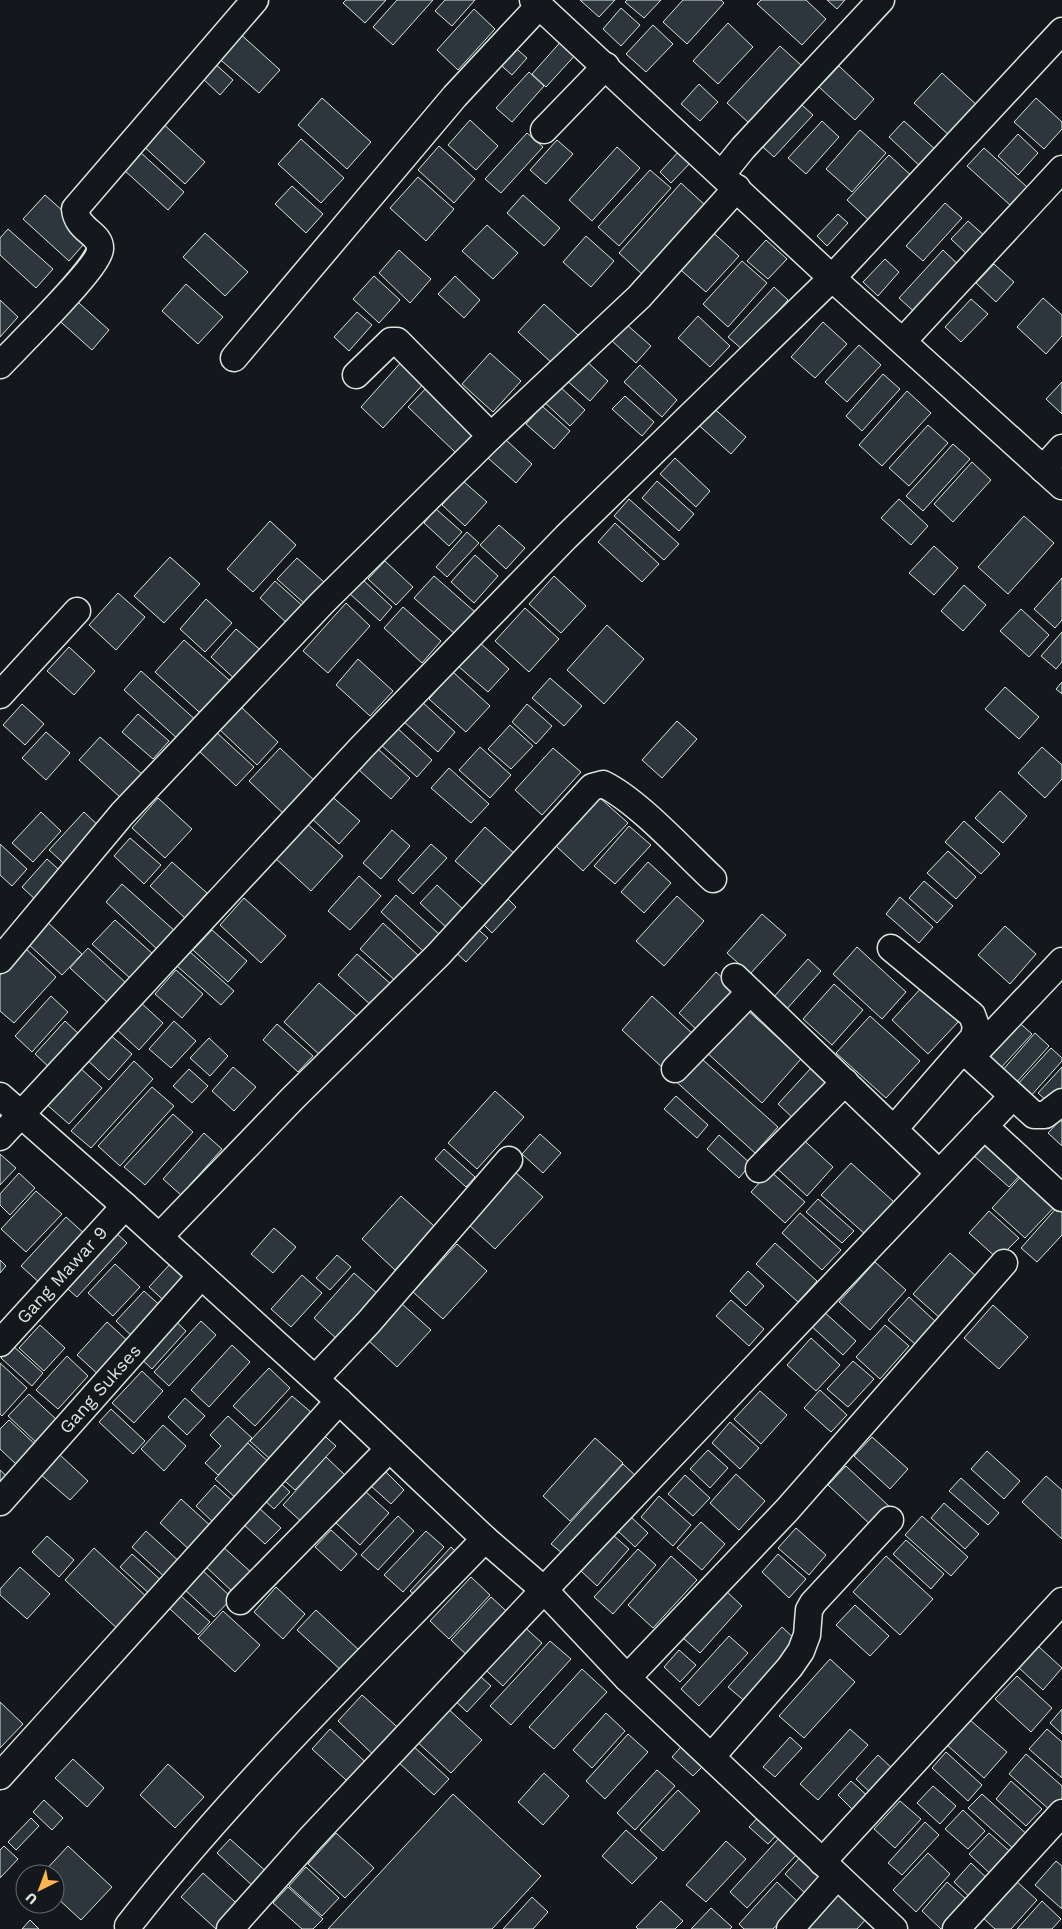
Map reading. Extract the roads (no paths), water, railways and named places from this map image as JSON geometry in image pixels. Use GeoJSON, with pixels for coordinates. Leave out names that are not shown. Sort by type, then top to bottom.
{"type":"FeatureCollection","features":[{"type":"Feature","properties":{"kind":"street"},"geometry":{"type":"LineString","coordinates":[[0,365],[82,278],[100,254],[101,247],[96,238],[80,225],[74,209],[255,0]]}},
{"type":"Feature","properties":{"kind":"street"},"geometry":{"type":"LineString","coordinates":[[0,960],[122,814],[322,603],[491,436],[639,297],[730,181],[743,148],[881,0]]}},
{"type":"Feature","properties":{"kind":"street"},"geometry":{"type":"LineString","coordinates":[[234,358],[536,3],[730,181],[832,278],[1062,486]]}},
{"type":"Feature","properties":{"kind":"street"},"geometry":{"type":"LineString","coordinates":[[0,1137],[396,712],[566,537],[832,278],[1062,31]]}},
{"type":"Feature","properties":{"kind":"street"},"geometry":{"type":"LineString","coordinates":[[544,130],[606,66]]}},
{"type":"Feature","properties":{"kind":"street"},"geometry":{"type":"LineString","coordinates":[[903,341],[1062,169]]}},
{"type":"Feature","properties":{"kind":"street"},"geometry":{"type":"LineString","coordinates":[[356,375],[391,341],[397,341],[491,436]]}},
{"type":"Feature","properties":{"kind":"street"},"geometry":{"type":"LineString","coordinates":[[1042,469],[1062,448]]}},
{"type":"Feature","properties":{"kind":"street"},"geometry":{"type":"LineString","coordinates":[[0,695],[76,611]]}},
{"type":"Feature","properties":{"kind":"street"},"geometry":{"type":"LineString","coordinates":[[158,1237],[293,1098],[438,955],[592,787],[603,784],[613,789],[652,821],[713,879]]}},
{"type":"Feature","properties":{"kind":"street"},"geometry":{"type":"LineString","coordinates":[[891,948],[972,1015],[976,1026],[974,1037],[967,1053]]}},
{"type":"Feature","properties":{"kind":"street"},"geometry":{"type":"LineString","coordinates":[[894,1129],[967,1053],[1062,962]]}},
{"type":"Feature","properties":{"kind":"street"},"geometry":{"type":"LineString","coordinates":[[675,1069],[742,985],[939,1173]]}},
{"type":"Feature","properties":{"kind":"street"},"geometry":{"type":"LineString","coordinates":[[967,1053],[1012,1097],[1034,1115],[1046,1115],[1062,1102]]}},
{"type":"Feature","properties":{"kind":"street"},"geometry":{"type":"LineString","coordinates":[[759,1169],[845,1082]]}},
{"type":"Feature","properties":{"kind":"street"},"geometry":{"type":"LineString","coordinates":[[0,1096],[316,1379],[484,1539],[544,1590],[627,1678],[894,1929]]}},
{"type":"Feature","properties":{"kind":"street"},"geometry":{"type":"LineString","coordinates":[[230,1929],[318,1831],[544,1590],[1012,1097]]}},
{"type":"Feature","properties":{"kind":"street"},"geometry":{"type":"LineString","coordinates":[[984,1126],[1062,1198]]}},
{"type":"Feature","properties":{"kind":"street"},"geometry":{"type":"LineString","coordinates":[[316,1379],[368,1323],[509,1160]]}},
{"type":"Feature","properties":{"kind":"street","name":"Gang Mawar 9"},"geometry":{"type":"LineString","coordinates":[[0,1343],[125,1206]]}},
{"type":"Feature","properties":{"kind":"street"},"geometry":{"type":"LineString","coordinates":[[627,1678],[787,1510],[1004,1263]]}},
{"type":"Feature","properties":{"kind":"street","name":"Gang Sukses"},"geometry":{"type":"LineString","coordinates":[[0,1502],[200,1277]]}},
{"type":"Feature","properties":{"kind":"street"},"geometry":{"type":"LineString","coordinates":[[0,1776],[339,1401]]}},
{"type":"Feature","properties":{"kind":"street"},"geometry":{"type":"LineString","coordinates":[[240,1601],[389,1449]]}},
{"type":"Feature","properties":{"kind":"street"},"geometry":{"type":"LineString","coordinates":[[712,1756],[790,1667],[801,1651],[807,1635],[809,1610],[813,1603],[890,1520]]}},
{"type":"Feature","properties":{"kind":"street"},"geometry":{"type":"LineString","coordinates":[[128,1926],[171,1872],[313,1716],[484,1539]]}},
{"type":"Feature","properties":{"kind":"street"},"geometry":{"type":"LineString","coordinates":[[790,1929],[829,1869],[1062,1600]]}},
{"type":"Feature","properties":{"kind":"street"},"geometry":{"type":"LineString","coordinates":[[956,1929],[1062,1813]]}}]}
